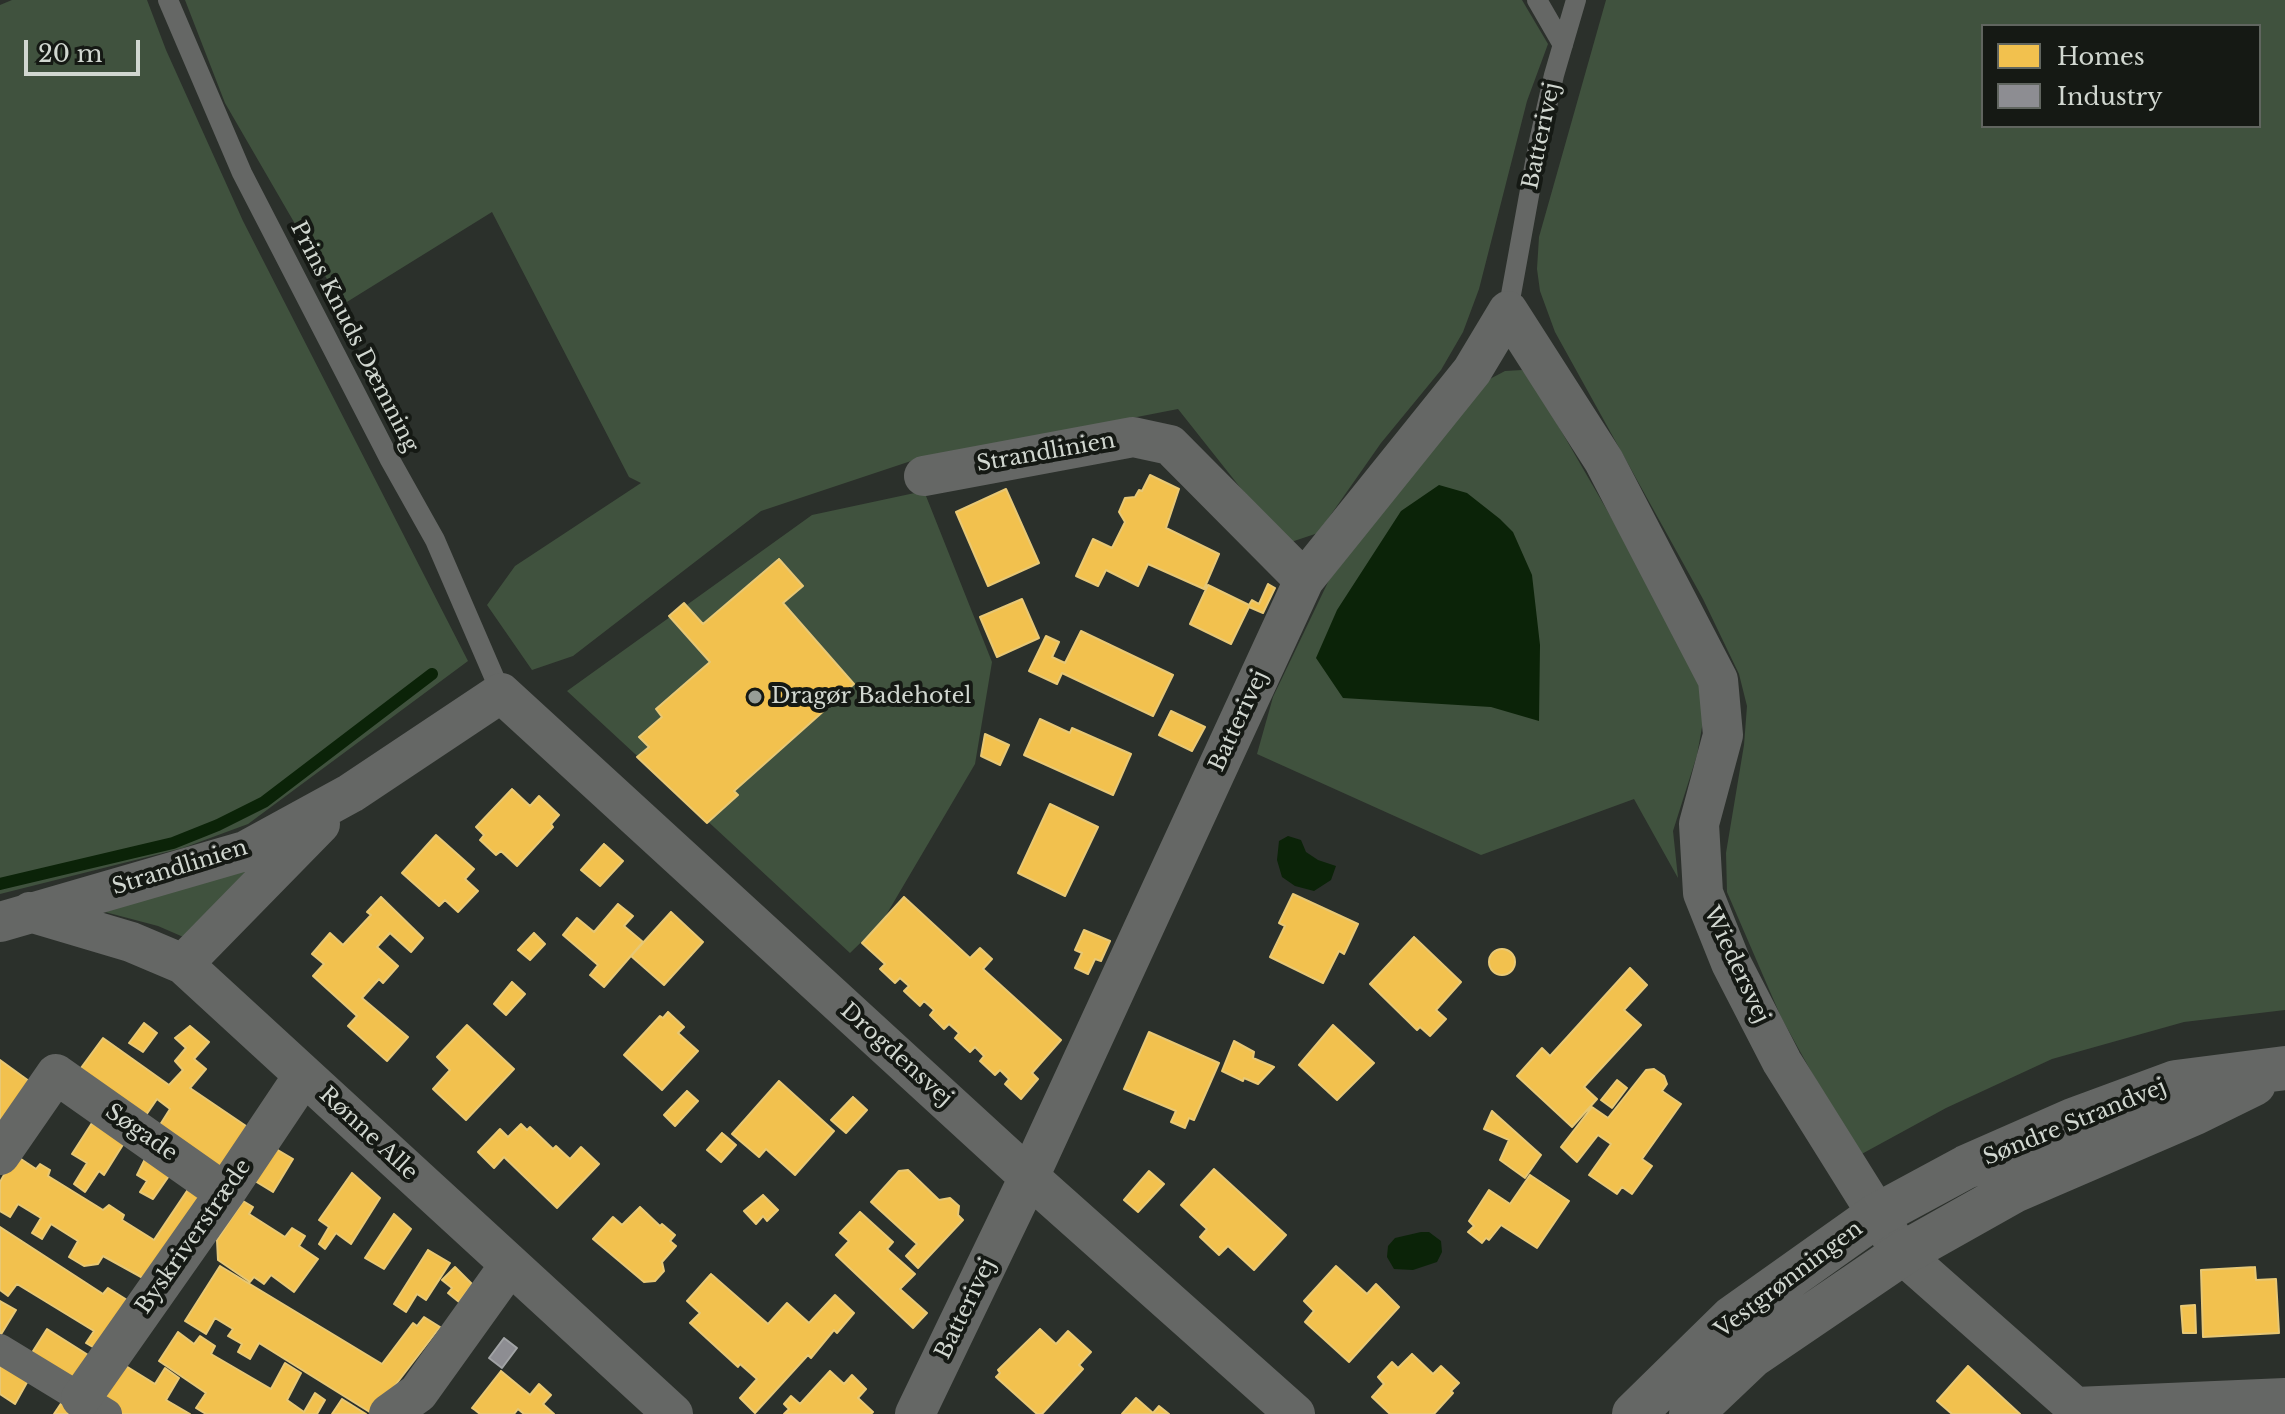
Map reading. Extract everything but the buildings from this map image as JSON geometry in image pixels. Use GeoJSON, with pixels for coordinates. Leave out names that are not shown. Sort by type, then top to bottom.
{"type":"FeatureCollection","features":[{"type":"Feature","properties":{"kind":"street","name":"Batterivej"},"geometry":{"type":"LineString","coordinates":[[915,1414],[1029,1177],[1304,580],[1472,371],[1508,311]]}},
{"type":"Feature","properties":{"kind":"street","name":"Wiedersvej"},"geometry":{"type":"LineString","coordinates":[[1508,311],[1604,461],[1718,680],[1723,735],[1699,824],[1703,893],[1731,963],[1782,1062],[1902,1254],[2079,1410]]}},
{"type":"Feature","properties":{"kind":"street","name":"Strandlinien"},"geometry":{"type":"LineString","coordinates":[[924,476],[1133,437],[1170,445],[1304,580]]}},
{"type":"Feature","properties":{"kind":"street","name":"Strandlinien"},"geometry":{"type":"LineString","coordinates":[[15,917],[245,851],[351,793],[501,693]]}},
{"type":"Feature","properties":{"kind":"street","name":"Drogdensvej"},"geometry":{"type":"LineString","coordinates":[[501,693],[1029,1177],[1295,1414]]}},
{"type":"Feature","properties":{"kind":"street","name":"Strandlinien"},"geometry":{"type":"LineString","coordinates":[[183,964],[351,793]]}},
{"type":"Feature","properties":{"kind":"street","name":"Rønne Alle"},"geometry":{"type":"LineString","coordinates":[[15,917],[131,942],[183,964],[673,1414]]}},
{"type":"Feature","properties":{"kind":"street","name":"Søndre Strandvej"},"geometry":{"type":"LineString","coordinates":[[1877,1215],[1979,1161],[2073,1120],[2176,1082],[2285,1069]]}},
{"type":"Feature","properties":{"kind":"street","name":"Søndre Strandvej"},"geometry":{"type":"LineString","coordinates":[[1902,1254],[2014,1191],[2195,1113],[2285,1069]]}},
{"type":"Feature","properties":{"kind":"street","name":"Søgade"},"geometry":{"type":"LineString","coordinates":[[0,1155],[56,1074],[225,1193]]}},
{"type":"Feature","properties":{"kind":"street","name":"Byskriverstræde"},"geometry":{"type":"LineString","coordinates":[[94,1406],[225,1193],[304,1075]]}},
{"type":"Feature","properties":{"kind":"street","name":"Vestgrønningen"},"geometry":{"type":"LineString","coordinates":[[1634,1414],[1732,1318],[1877,1215]]}},
{"type":"Feature","properties":{"kind":"street","name":"Vestgrønningen"},"geometry":{"type":"LineString","coordinates":[[1691,1414],[1752,1356],[1902,1254]]}},
{"type":"Feature","properties":{"kind":"street"},"geometry":{"type":"LineString","coordinates":[[389,1414],[418,1393],[509,1266]]}},
{"type":"Feature","properties":{"kind":"street"},"geometry":{"type":"LineString","coordinates":[[0,1349],[94,1406]]}},
{"type":"Feature","properties":{"kind":"street"},"geometry":{"type":"LineString","coordinates":[[2079,1410],[2285,1398]]}},
{"type":"Feature","properties":{"kind":"lane","name":"Prins Knuds Dæmning"},"geometry":{"type":"LineString","coordinates":[[168,0],[242,173],[389,458],[435,540],[501,693]]}},
{"type":"Feature","properties":{"kind":"lane"},"geometry":{"type":"LineString","coordinates":[[1537,0],[1563,45]]}},
{"type":"Feature","properties":{"kind":"lane","name":"Batterivej"},"geometry":{"type":"LineString","coordinates":[[1508,311],[1538,146],[1576,0]]}},
{"type":"Feature","properties":{"kind":"shaded area"},"geometry":{"type":"Polygon","coordinates":[[[12,0],[147,0],[166,50],[243,221],[468,661],[248,824],[183,848],[0,894],[0,5],[12,0]]]}},
{"type":"Feature","properties":{"kind":"shaded area"},"geometry":{"type":"Polygon","coordinates":[[[185,0],[1522,0],[1548,44],[1527,101],[1479,289],[1463,332],[1441,370],[1381,443],[1318,533],[1285,544],[1178,409],[911,461],[761,511],[573,656],[532,670],[487,605],[515,566],[641,483],[629,477],[492,212],[342,305],[225,103],[185,0]]]}},
{"type":"Feature","properties":{"kind":"shaded area"},"geometry":{"type":"Polygon","coordinates":[[[1606,0],[2285,0],[2285,1010],[2184,1022],[2052,1059],[1946,1108],[1858,1156],[1781,1017],[1727,892],[1726,853],[1744,745],[1747,706],[1739,674],[1703,599],[1555,332],[1540,291],[1537,269],[1539,237],[1606,0]]]}},
{"type":"Feature","properties":{"kind":"shaded area"},"geometry":{"type":"Polygon","coordinates":[[[1522,370],[1537,389],[1704,678],[1706,705],[1697,755],[1673,831],[1678,878],[1634,799],[1481,855],[1257,754],[1273,697],[1329,580],[1486,381],[1505,371],[1522,370]]]}},
{"type":"Feature","properties":{"kind":"shaded area"},"geometry":{"type":"Polygon","coordinates":[[[1439,485],[1467,493],[1500,519],[1513,532],[1532,575],[1540,645],[1539,721],[1491,707],[1343,698],[1316,658],[1337,610],[1401,511],[1439,485]]]}},
{"type":"Feature","properties":{"kind":"shaded area"},"geometry":{"type":"Polygon","coordinates":[[[924,491],[992,662],[975,764],[882,922],[850,953],[567,691],[812,515],[924,491]]]}},
{"type":"Feature","properties":{"kind":"shaded area"},"geometry":{"type":"Polygon","coordinates":[[[1288,836],[1301,840],[1306,852],[1318,860],[1336,866],[1331,880],[1314,891],[1295,886],[1282,877],[1277,860],[1279,841],[1288,836]]]}},
{"type":"Feature","properties":{"kind":"shaded area"},"geometry":{"type":"Polygon","coordinates":[[[261,857],[188,939],[158,926],[105,912],[261,857]]]}},
{"type":"Feature","properties":{"kind":"shaded area"},"geometry":{"type":"Polygon","coordinates":[[[1429,1232],[1441,1241],[1442,1252],[1437,1262],[1413,1270],[1394,1269],[1387,1257],[1388,1246],[1395,1238],[1429,1232]]]}},
{"type":"Feature","properties":{"kind":"waterway"},"geometry":{"type":"LineString","coordinates":[[0,884],[173,843],[218,825],[264,802],[432,674]]}},
{"type":"Feature","properties":{"kind":"place","name":"Dragør Badehotel"},"geometry":{"type":"Point","coordinates":[755,697]}}]}
